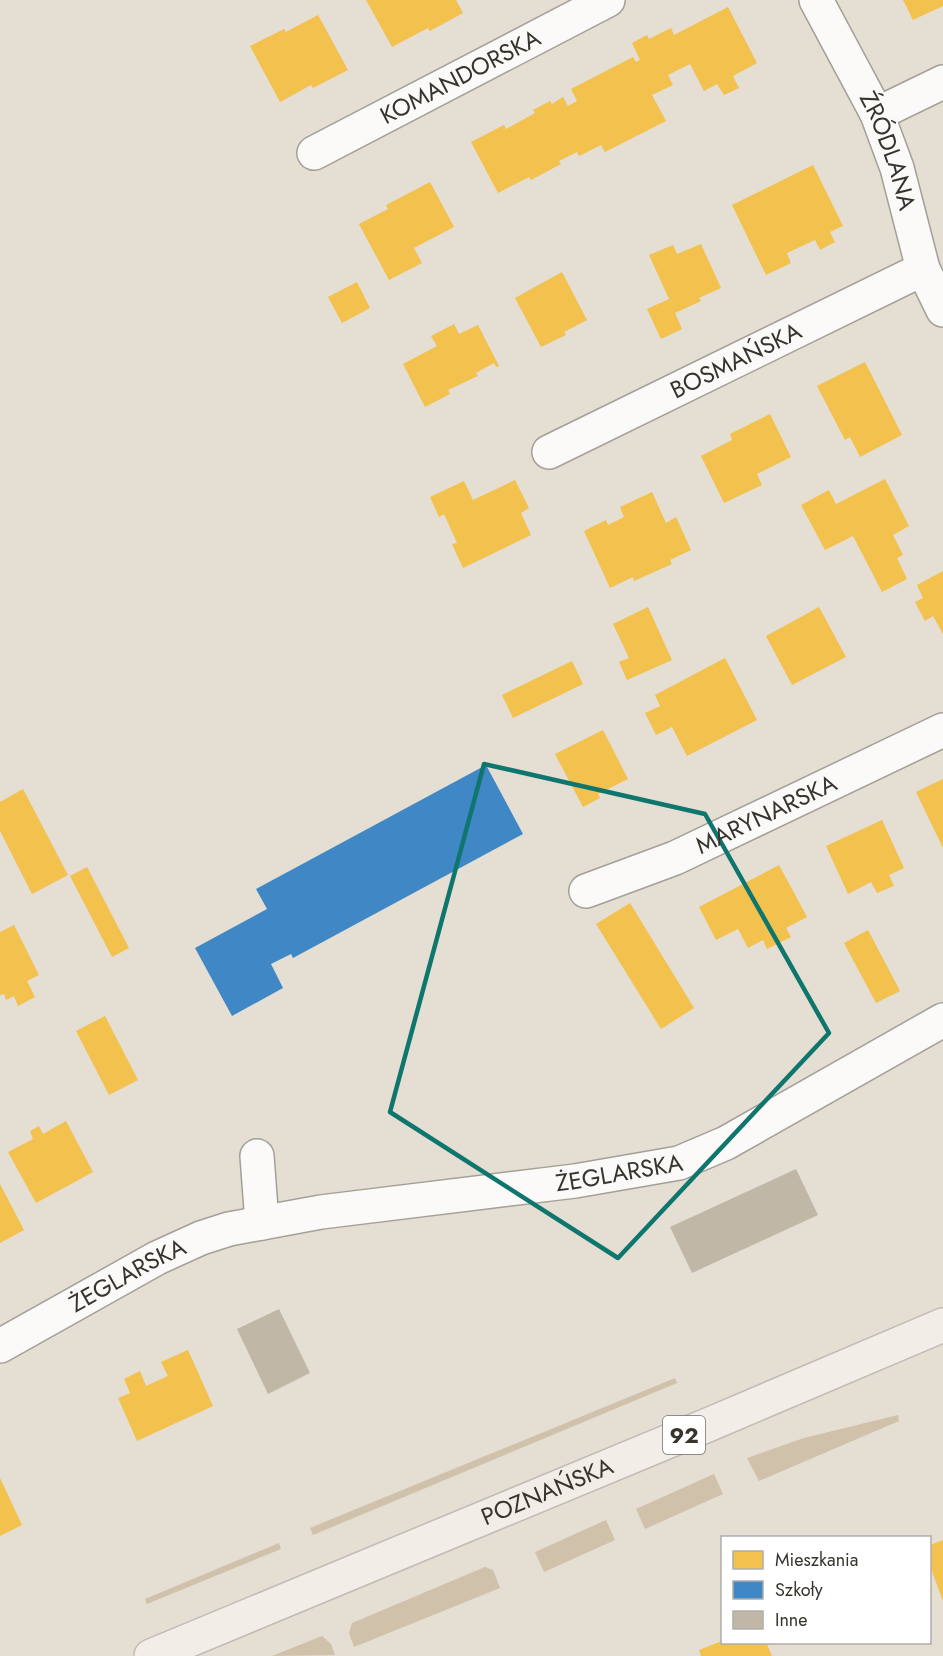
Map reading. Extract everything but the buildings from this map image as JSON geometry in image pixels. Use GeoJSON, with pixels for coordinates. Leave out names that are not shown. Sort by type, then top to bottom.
{"type":"FeatureCollection","features":[{"type":"Feature","properties":{"kind":"main road","name":"POZNAŃSKA"},"geometry":{"type":"LineString","coordinates":[[151,1656],[943,1325]]}},
{"type":"Feature","properties":{"kind":"street","name":"KOMANDORSKA"},"geometry":{"type":"LineString","coordinates":[[314,153],[608,0]]}},
{"type":"Feature","properties":{"kind":"street","name":"ŹRÓDLANA"},"geometry":{"type":"LineString","coordinates":[[816,0],[877,114],[897,168],[923,269],[943,310]]}},
{"type":"Feature","properties":{"kind":"street"},"geometry":{"type":"LineString","coordinates":[[877,114],[943,82]]}},
{"type":"Feature","properties":{"kind":"street","name":"BOSMAŃSKA"},"geometry":{"type":"LineString","coordinates":[[549,452],[923,269]]}},
{"type":"Feature","properties":{"kind":"street","name":"MARYNARSKA"},"geometry":{"type":"LineString","coordinates":[[586,891],[675,858],[943,730]]}},
{"type":"Feature","properties":{"kind":"street","name":"ŻEGLARSKA"},"geometry":{"type":"LineString","coordinates":[[0,1346],[157,1258],[229,1228],[321,1212],[575,1181],[679,1163],[726,1143],[943,1020]]}},
{"type":"Feature","properties":{"kind":"street"},"geometry":{"type":"LineString","coordinates":[[257,1155],[262,1223]]}},
{"type":"Feature","properties":{"kind":"highlighted area"},"geometry":{"type":"Polygon","coordinates":[[[484,764],[705,814],[829,1033],[618,1258],[390,1112],[484,764]]]}},
{"type":"Feature","properties":{"kind":"shaded area"},"geometry":{"type":"Polygon","coordinates":[[[675,1378],[677,1383],[313,1535],[310,1528],[675,1378]]]}},
{"type":"Feature","properties":{"kind":"shaded area"},"geometry":{"type":"Polygon","coordinates":[[[898,1415],[899,1421],[759,1481],[747,1458],[804,1438],[898,1415]]]}},
{"type":"Feature","properties":{"kind":"shaded area"},"geometry":{"type":"Polygon","coordinates":[[[714,1474],[723,1494],[645,1529],[636,1509],[714,1474]]]}},
{"type":"Feature","properties":{"kind":"shaded area"},"geometry":{"type":"Polygon","coordinates":[[[606,1520],[615,1540],[544,1572],[535,1552],[606,1520]]]}},
{"type":"Feature","properties":{"kind":"shaded area"},"geometry":{"type":"Polygon","coordinates":[[[279,1543],[281,1549],[147,1604],[145,1599],[279,1543]]]}},
{"type":"Feature","properties":{"kind":"shaded area"},"geometry":{"type":"Polygon","coordinates":[[[485,1567],[493,1570],[500,1588],[354,1647],[349,1633],[352,1623],[485,1567]]]}},
{"type":"Feature","properties":{"kind":"shaded area"},"geometry":{"type":"Polygon","coordinates":[[[322,1636],[331,1644],[335,1655],[272,1656],[322,1636]]]}}]}
